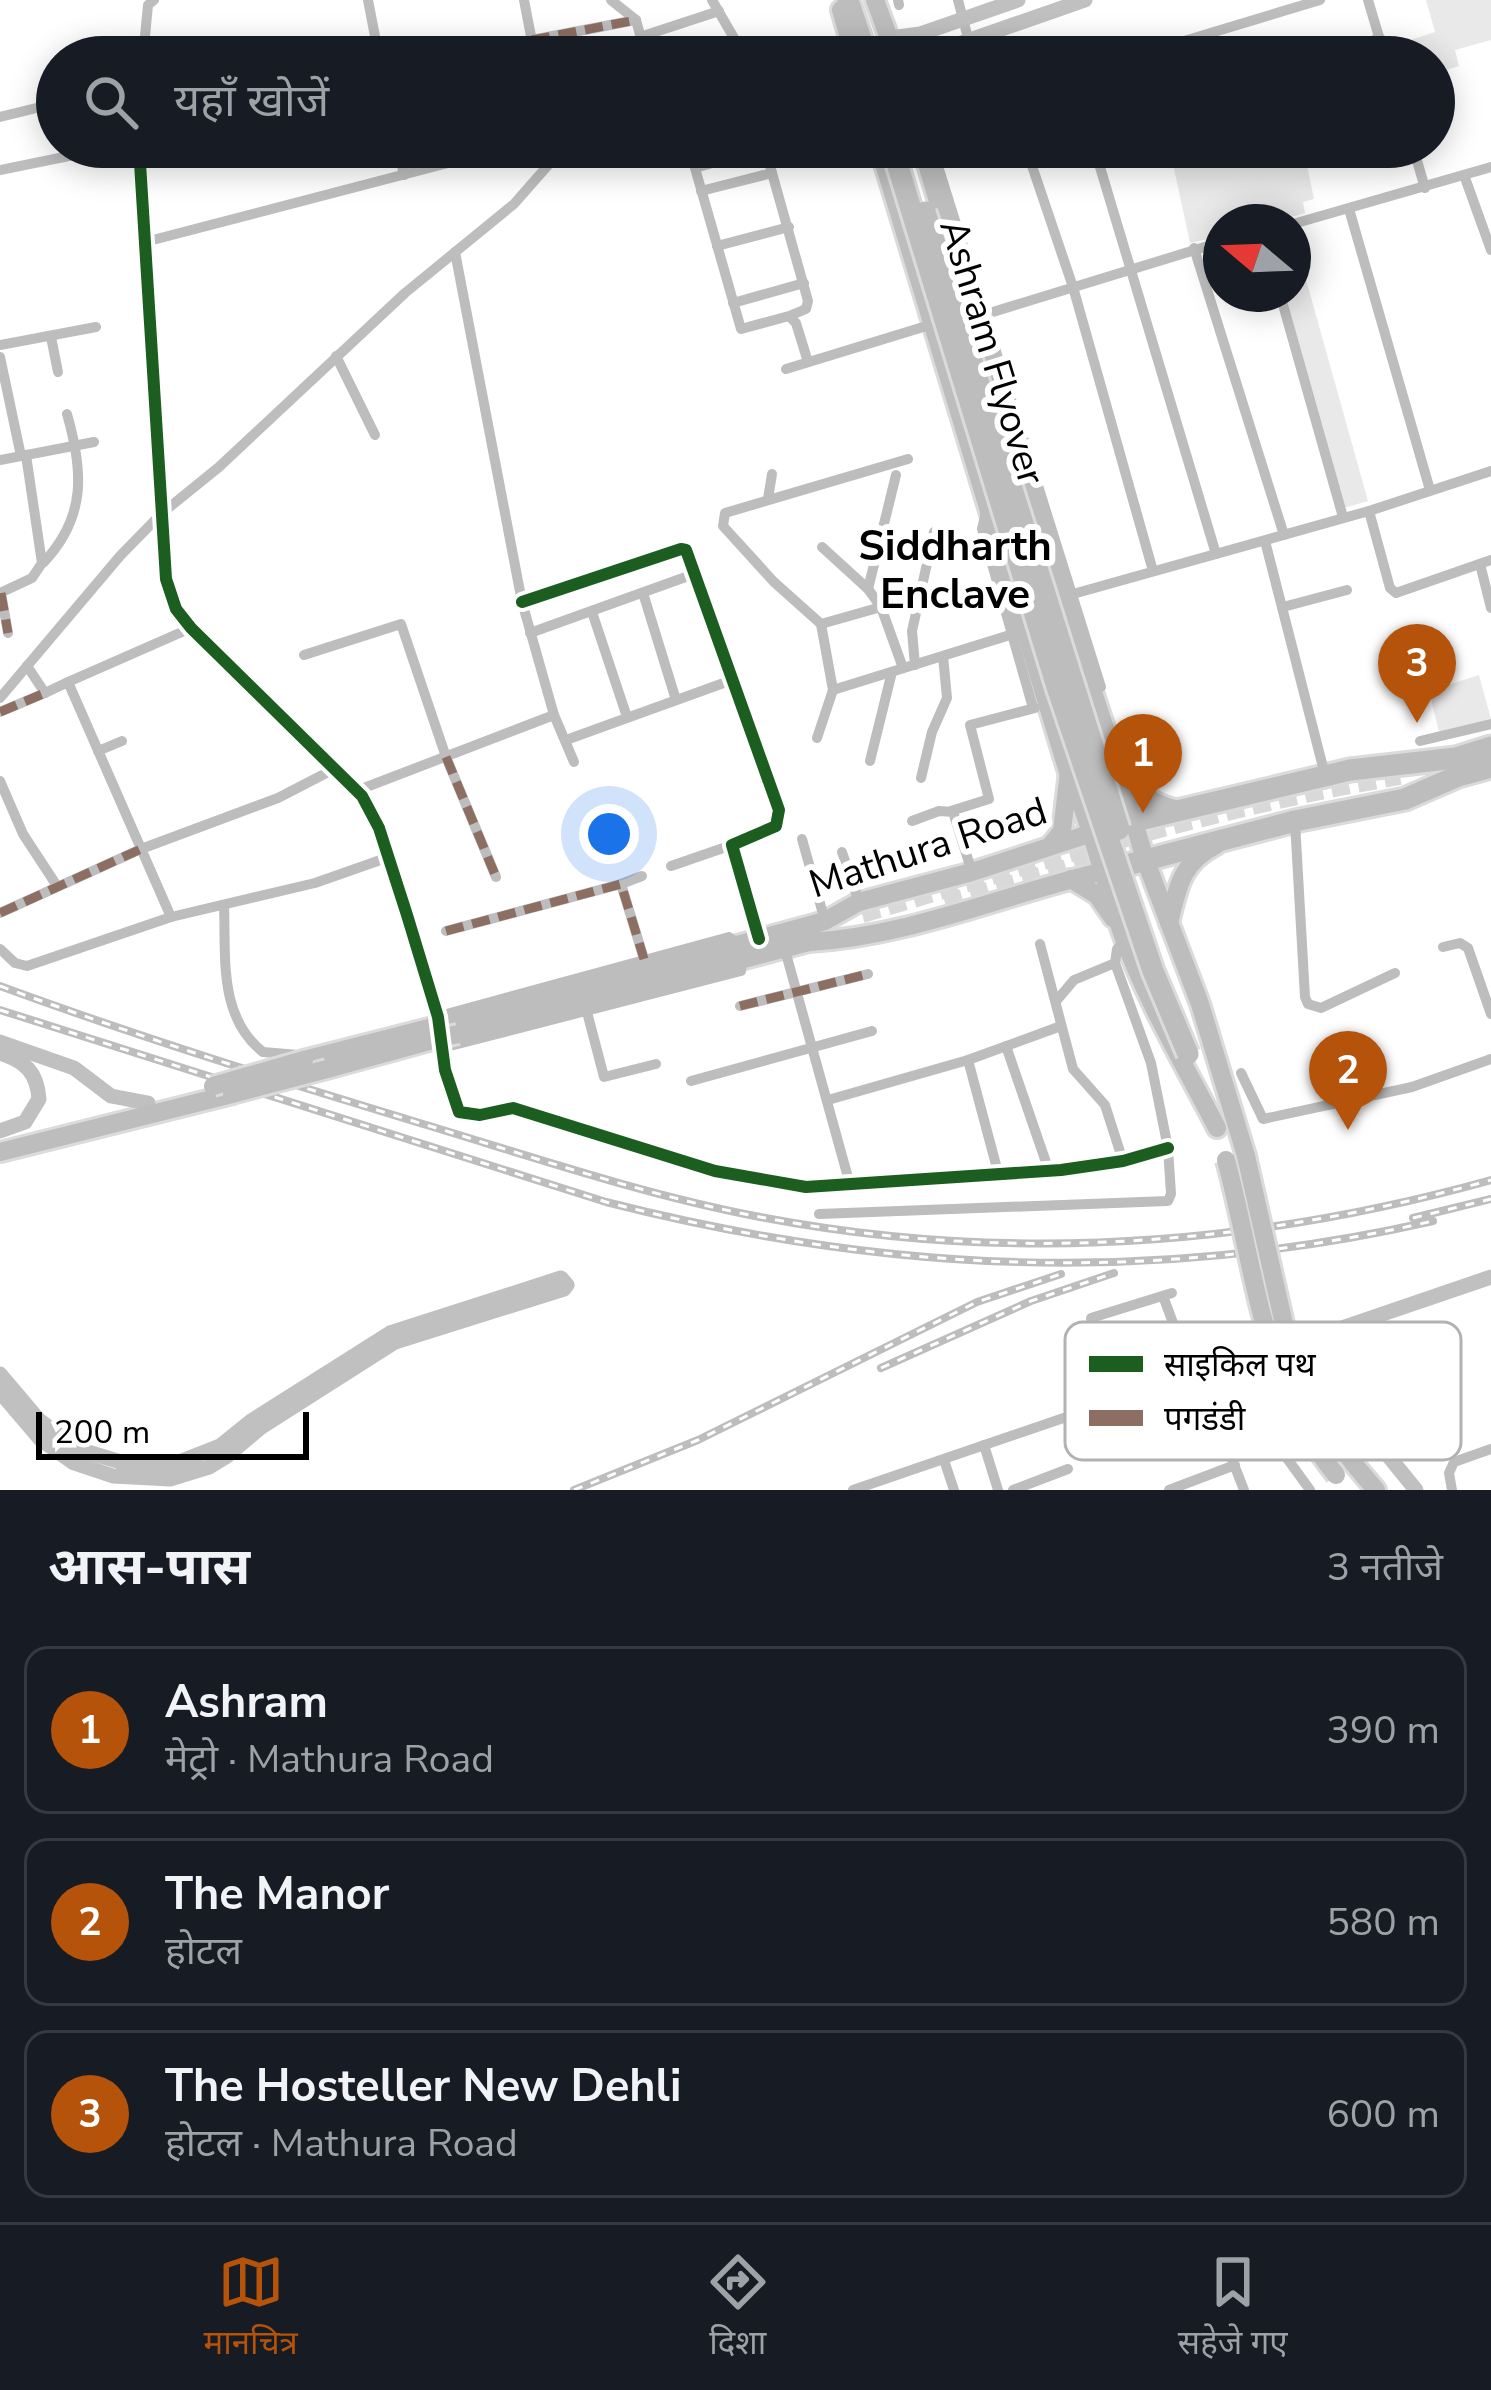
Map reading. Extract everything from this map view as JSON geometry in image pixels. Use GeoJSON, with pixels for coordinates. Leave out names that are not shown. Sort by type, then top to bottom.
{"type":"FeatureCollection","features":[{"type":"Feature","properties":{"kind":"highway"},"geometry":{"type":"LineString","coordinates":[[848,0],[860,36]]}},
{"type":"Feature","properties":{"kind":"highway"},"geometry":{"type":"LineString","coordinates":[[861,0],[880,36]]}},
{"type":"Feature","properties":{"kind":"highway","name":"Ashram Flyover"},"geometry":{"type":"LineString","coordinates":[[898,168],[1057,688],[1153,971],[1193,1052]]}},
{"type":"Feature","properties":{"kind":"highway","name":"Ashram Flyover"},"geometry":{"type":"LineString","coordinates":[[913,168],[1127,857],[1193,1052]]}},
{"type":"Feature","properties":{"kind":"highway","name":"Mathura Road"},"geometry":{"type":"LineString","coordinates":[[1104,871],[1295,820],[1405,800],[1491,747]]}},
{"type":"Feature","properties":{"kind":"highway","name":"Mathura Road"},"geometry":{"type":"LineString","coordinates":[[1135,821],[1395,762],[1491,767]]}},
{"type":"Feature","properties":{"kind":"main road"},"geometry":{"type":"LineString","coordinates":[[838,0],[849,36]]}},
{"type":"Feature","properties":{"kind":"main road"},"geometry":{"type":"LineString","coordinates":[[875,0],[884,36]]}},
{"type":"Feature","properties":{"kind":"main road"},"geometry":{"type":"LineString","coordinates":[[916,36],[1018,0]]}},
{"type":"Feature","properties":{"kind":"main road"},"geometry":{"type":"LineString","coordinates":[[974,36],[1084,0]]}},
{"type":"Feature","properties":{"kind":"main road"},"geometry":{"type":"LineString","coordinates":[[885,168],[988,503],[1019,632],[1093,832],[1122,933]]}},
{"type":"Feature","properties":{"kind":"main road"},"geometry":{"type":"LineString","coordinates":[[928,168],[1095,708],[1199,1004],[1225,1097],[1267,1322]]}},
{"type":"Feature","properties":{"kind":"main road"},"geometry":{"type":"LineString","coordinates":[[912,256],[950,245]]}},
{"type":"Feature","properties":{"kind":"main road"},"geometry":{"type":"LineString","coordinates":[[1045,712],[1095,708]]}},
{"type":"Feature","properties":{"kind":"main road"},"geometry":{"type":"LineString","coordinates":[[1068,772],[1116,761]]}},
{"type":"Feature","properties":{"kind":"main road"},"geometry":{"type":"LineString","coordinates":[[1116,761],[1142,797],[1178,810]]}},
{"type":"Feature","properties":{"kind":"main road"},"geometry":{"type":"LineString","coordinates":[[1401,782],[1457,767]]}},
{"type":"Feature","properties":{"kind":"main road"},"geometry":{"type":"LineString","coordinates":[[1048,848],[1062,831],[1068,772]]}},
{"type":"Feature","properties":{"kind":"main road","name":"Mathura Road"},"geometry":{"type":"LineString","coordinates":[[739,951],[1135,821]]}},
{"type":"Feature","properties":{"kind":"main road"},"geometry":{"type":"LineString","coordinates":[[1169,923],[1178,880],[1186,867],[1202,852],[1228,839]]}},
{"type":"Feature","properties":{"kind":"main road","name":"Mathura Road"},"geometry":{"type":"LineString","coordinates":[[739,951],[785,950],[809,942],[868,935],[1104,871]]}},
{"type":"Feature","properties":{"kind":"main road"},"geometry":{"type":"LineString","coordinates":[[1071,879],[1097,896],[1122,933],[1236,1158]]}},
{"type":"Feature","properties":{"kind":"main road"},"geometry":{"type":"LineString","coordinates":[[809,942],[862,914]]}},
{"type":"Feature","properties":{"kind":"main road"},"geometry":{"type":"LineString","coordinates":[[1122,933],[1169,923]]}},
{"type":"Feature","properties":{"kind":"main road"},"geometry":{"type":"LineString","coordinates":[[0,1140],[739,951]]}},
{"type":"Feature","properties":{"kind":"main road"},"geometry":{"type":"LineString","coordinates":[[0,1152],[739,951]]}},
{"type":"Feature","properties":{"kind":"main road"},"geometry":{"type":"LineString","coordinates":[[0,1042],[74,1068],[111,1096],[148,1103]]}},
{"type":"Feature","properties":{"kind":"main road"},"geometry":{"type":"LineString","coordinates":[[1193,1052],[1225,1097]]}},
{"type":"Feature","properties":{"kind":"main road"},"geometry":{"type":"LineString","coordinates":[[1193,1052],[1217,1128]]}},
{"type":"Feature","properties":{"kind":"main road"},"geometry":{"type":"LineString","coordinates":[[0,1053],[25,1064],[34,1074],[39,1099],[25,1123],[0,1131]]}},
{"type":"Feature","properties":{"kind":"main road"},"geometry":{"type":"LineString","coordinates":[[1362,1322],[1491,1276]]}},
{"type":"Feature","properties":{"kind":"main road"},"geometry":{"type":"LineString","coordinates":[[0,1374],[39,1420],[78,1450],[124,1463],[174,1464],[220,1446],[251,1420],[390,1333],[561,1278],[567,1285],[395,1342],[260,1428],[227,1456],[170,1479],[113,1476],[74,1463],[40,1439],[0,1392]]}},
{"type":"Feature","properties":{"kind":"main road"},"geometry":{"type":"LineString","coordinates":[[1335,1460],[1356,1483]]}},
{"type":"Feature","properties":{"kind":"main road"},"geometry":{"type":"LineString","coordinates":[[1392,1460],[1416,1490]]}},
{"type":"Feature","properties":{"kind":"street"},"geometry":{"type":"LineString","coordinates":[[145,36],[148,5],[154,0]]}},
{"type":"Feature","properties":{"kind":"street"},"geometry":{"type":"LineString","coordinates":[[368,0],[374,36]]}},
{"type":"Feature","properties":{"kind":"street"},"geometry":{"type":"LineString","coordinates":[[524,0],[531,36]]}},
{"type":"Feature","properties":{"kind":"street"},"geometry":{"type":"LineString","coordinates":[[611,0],[636,20],[643,36]]}},
{"type":"Feature","properties":{"kind":"street"},"geometry":{"type":"LineString","coordinates":[[958,0],[968,36]]}},
{"type":"Feature","properties":{"kind":"street"},"geometry":{"type":"LineString","coordinates":[[1201,36],[1320,0]]}},
{"type":"Feature","properties":{"kind":"street"},"geometry":{"type":"LineString","coordinates":[[1368,0],[1379,36]]}},
{"type":"Feature","properties":{"kind":"street"},"geometry":{"type":"LineString","coordinates":[[645,36],[716,5],[733,36]]}},
{"type":"Feature","properties":{"kind":"street"},"geometry":{"type":"LineString","coordinates":[[553,36],[636,20]]}},
{"type":"Feature","properties":{"kind":"street"},"geometry":{"type":"LineString","coordinates":[[0,117],[36,109]]}},
{"type":"Feature","properties":{"kind":"street"},"geometry":{"type":"LineString","coordinates":[[0,170],[36,163]]}},
{"type":"Feature","properties":{"kind":"street"},"geometry":{"type":"LineString","coordinates":[[1311,219],[1491,167]]}},
{"type":"Feature","properties":{"kind":"street"},"geometry":{"type":"LineString","coordinates":[[141,168],[166,579],[176,609],[356,791],[379,828],[437,1017],[459,1112],[480,1115],[513,1108],[715,1171],[806,1187],[1049,1171],[1123,1161],[1168,1148]]}},
{"type":"Feature","properties":{"kind":"street"},"geometry":{"type":"LineString","coordinates":[[402,168],[404,175]]}},
{"type":"Feature","properties":{"kind":"street"},"geometry":{"type":"LineString","coordinates":[[146,242],[437,168]]}},
{"type":"Feature","properties":{"kind":"street"},"geometry":{"type":"LineString","coordinates":[[0,698],[161,514],[514,203],[545,168]]}},
{"type":"Feature","properties":{"kind":"street"},"geometry":{"type":"LineString","coordinates":[[695,168],[740,329],[789,316],[808,305],[771,168]]}},
{"type":"Feature","properties":{"kind":"street"},"geometry":{"type":"LineString","coordinates":[[938,168],[1101,687]]}},
{"type":"Feature","properties":{"kind":"street"},"geometry":{"type":"LineString","coordinates":[[1033,168],[1072,287],[1153,571]]}},
{"type":"Feature","properties":{"kind":"street"},"geometry":{"type":"LineString","coordinates":[[1101,168],[1216,554]]}},
{"type":"Feature","properties":{"kind":"street"},"geometry":{"type":"LineString","coordinates":[[1419,168],[1425,188]]}},
{"type":"Feature","properties":{"kind":"street"},"geometry":{"type":"LineString","coordinates":[[701,191],[772,173]]}},
{"type":"Feature","properties":{"kind":"street"},"geometry":{"type":"LineString","coordinates":[[1464,176],[1491,250]]}},
{"type":"Feature","properties":{"kind":"street"},"geometry":{"type":"LineString","coordinates":[[1349,209],[1430,490]]}},
{"type":"Feature","properties":{"kind":"street"},"geometry":{"type":"LineString","coordinates":[[717,246],[789,227]]}},
{"type":"Feature","properties":{"kind":"street"},"geometry":{"type":"LineString","coordinates":[[982,315],[1203,246]]}},
{"type":"Feature","properties":{"kind":"street"},"geometry":{"type":"LineString","coordinates":[[1194,248],[1284,536]]}},
{"type":"Feature","properties":{"kind":"street"},"geometry":{"type":"LineString","coordinates":[[455,252],[522,602],[554,715],[574,762]]}},
{"type":"Feature","properties":{"kind":"street"},"geometry":{"type":"LineString","coordinates":[[733,303],[804,283]]}},
{"type":"Feature","properties":{"kind":"street"},"geometry":{"type":"LineString","coordinates":[[1285,312],[1343,517]]}},
{"type":"Feature","properties":{"kind":"street"},"geometry":{"type":"LineString","coordinates":[[789,316],[795,319],[808,362]]}},
{"type":"Feature","properties":{"kind":"street"},"geometry":{"type":"LineString","coordinates":[[786,369],[933,323]]}},
{"type":"Feature","properties":{"kind":"street"},"geometry":{"type":"LineString","coordinates":[[0,345],[96,327]]}},
{"type":"Feature","properties":{"kind":"street"},"geometry":{"type":"LineString","coordinates":[[51,337],[58,372]]}},
{"type":"Feature","properties":{"kind":"street"},"geometry":{"type":"LineString","coordinates":[[336,356],[375,436]]}},
{"type":"Feature","properties":{"kind":"street"},"geometry":{"type":"LineString","coordinates":[[0,357],[24,456],[42,563]]}},
{"type":"Feature","properties":{"kind":"street"},"geometry":{"type":"LineString","coordinates":[[8,633],[0,593],[32,578],[61,538],[79,496],[76,445],[67,414]]}},
{"type":"Feature","properties":{"kind":"street"},"geometry":{"type":"LineString","coordinates":[[0,460],[94,442]]}},
{"type":"Feature","properties":{"kind":"street"},"geometry":{"type":"LineString","coordinates":[[817,738],[833,690],[821,624],[723,526],[725,513],[908,459]]}},
{"type":"Feature","properties":{"kind":"street"},"geometry":{"type":"LineString","coordinates":[[1073,594],[1369,511],[1491,471]]}},
{"type":"Feature","properties":{"kind":"street"},"geometry":{"type":"LineString","coordinates":[[768,499],[772,474]]}},
{"type":"Feature","properties":{"kind":"street"},"geometry":{"type":"LineString","coordinates":[[868,590],[896,476]]}},
{"type":"Feature","properties":{"kind":"street"},"geometry":{"type":"LineString","coordinates":[[1369,511],[1393,591],[1400,593],[1485,562],[1491,608]]}},
{"type":"Feature","properties":{"kind":"street"},"geometry":{"type":"LineString","coordinates":[[870,761],[903,668],[934,532]]}},
{"type":"Feature","properties":{"kind":"street"},"geometry":{"type":"LineString","coordinates":[[1265,541],[1325,776]]}},
{"type":"Feature","properties":{"kind":"street"},"geometry":{"type":"LineString","coordinates":[[822,547],[880,607],[903,668]]}},
{"type":"Feature","properties":{"kind":"street"},"geometry":{"type":"LineString","coordinates":[[522,602],[686,550],[780,818],[776,826],[671,866]]}},
{"type":"Feature","properties":{"kind":"street"},"geometry":{"type":"LineString","coordinates":[[530,633],[694,574]]}},
{"type":"Feature","properties":{"kind":"street"},"geometry":{"type":"LineString","coordinates":[[1283,608],[1347,590]]}},
{"type":"Feature","properties":{"kind":"street"},"geometry":{"type":"LineString","coordinates":[[643,593],[676,700]]}},
{"type":"Feature","properties":{"kind":"street"},"geometry":{"type":"LineString","coordinates":[[821,624],[880,607]]}},
{"type":"Feature","properties":{"kind":"street"},"geometry":{"type":"LineString","coordinates":[[592,611],[627,717]]}},
{"type":"Feature","properties":{"kind":"street"},"geometry":{"type":"LineString","coordinates":[[304,655],[401,624],[446,757],[496,877]]}},
{"type":"Feature","properties":{"kind":"street"},"geometry":{"type":"LineString","coordinates":[[0,712],[190,628]]}},
{"type":"Feature","properties":{"kind":"street"},"geometry":{"type":"LineString","coordinates":[[833,690],[1019,632]]}},
{"type":"Feature","properties":{"kind":"street"},"geometry":{"type":"LineString","coordinates":[[921,778],[932,732],[947,698],[943,656]]}},
{"type":"Feature","properties":{"kind":"street"},"geometry":{"type":"LineString","coordinates":[[28,666],[45,693]]}},
{"type":"Feature","properties":{"kind":"street"},"geometry":{"type":"LineString","coordinates":[[566,740],[731,680]]}},
{"type":"Feature","properties":{"kind":"street"},"geometry":{"type":"LineString","coordinates":[[68,682],[171,917]]}},
{"type":"Feature","properties":{"kind":"street"},"geometry":{"type":"LineString","coordinates":[[912,821],[989,799],[970,725],[1045,712]]}},
{"type":"Feature","properties":{"kind":"street"},"geometry":{"type":"LineString","coordinates":[[356,791],[554,715]]}},
{"type":"Feature","properties":{"kind":"street"},"geometry":{"type":"LineString","coordinates":[[1420,741],[1491,724]]}},
{"type":"Feature","properties":{"kind":"street"},"geometry":{"type":"LineString","coordinates":[[98,752],[122,741]]}},
{"type":"Feature","properties":{"kind":"street"},"geometry":{"type":"LineString","coordinates":[[0,913],[334,770]]}},
{"type":"Feature","properties":{"kind":"street"},"geometry":{"type":"LineString","coordinates":[[0,782],[23,834],[57,886]]}},
{"type":"Feature","properties":{"kind":"street"},"geometry":{"type":"LineString","coordinates":[[951,811],[972,872]]}},
{"type":"Feature","properties":{"kind":"street"},"geometry":{"type":"LineString","coordinates":[[1295,820],[1308,1004],[1321,1008],[1395,973]]}},
{"type":"Feature","properties":{"kind":"street"},"geometry":{"type":"LineString","coordinates":[[802,839],[824,921]]}},
{"type":"Feature","properties":{"kind":"street"},"geometry":{"type":"LineString","coordinates":[[442,1048],[741,971],[732,845]]}},
{"type":"Feature","properties":{"kind":"street"},"geometry":{"type":"LineString","coordinates":[[842,852],[862,914]]}},
{"type":"Feature","properties":{"kind":"street"},"geometry":{"type":"LineString","coordinates":[[0,950],[27,966],[171,917],[334,878],[388,857]]}},
{"type":"Feature","properties":{"kind":"street"},"geometry":{"type":"LineString","coordinates":[[446,931],[642,876]]}},
{"type":"Feature","properties":{"kind":"street"},"geometry":{"type":"LineString","coordinates":[[621,884],[644,958]]}},
{"type":"Feature","properties":{"kind":"street"},"geometry":{"type":"LineString","coordinates":[[224,905],[230,1003],[241,1029],[263,1052],[300,1055],[729,937],[739,951]]}},
{"type":"Feature","properties":{"kind":"street"},"geometry":{"type":"LineString","coordinates":[[819,1214],[1165,1202],[1172,1194],[1168,1148],[1151,1063],[1115,963],[1122,933]]}},
{"type":"Feature","properties":{"kind":"street"},"geometry":{"type":"LineString","coordinates":[[1443,947],[1460,943],[1468,948],[1491,1014]]}},
{"type":"Feature","properties":{"kind":"street"},"geometry":{"type":"LineString","coordinates":[[1040,944],[1073,1069],[1105,1105],[1123,1161]]}},
{"type":"Feature","properties":{"kind":"street"},"geometry":{"type":"LineString","coordinates":[[785,950],[849,1181]]}},
{"type":"Feature","properties":{"kind":"street"},"geometry":{"type":"LineString","coordinates":[[1057,1000],[1074,980],[1115,963]]}},
{"type":"Feature","properties":{"kind":"street"},"geometry":{"type":"LineString","coordinates":[[740,1006],[868,974]]}},
{"type":"Feature","properties":{"kind":"street"},"geometry":{"type":"LineString","coordinates":[[587,1012],[604,1078],[656,1064]]}},
{"type":"Feature","properties":{"kind":"street"},"geometry":{"type":"LineString","coordinates":[[828,1100],[968,1060],[1061,1026]]}},
{"type":"Feature","properties":{"kind":"street"},"geometry":{"type":"LineString","coordinates":[[691,1081],[872,1031]]}},
{"type":"Feature","properties":{"kind":"street"},"geometry":{"type":"LineString","coordinates":[[1006,1046],[1049,1171]]}},
{"type":"Feature","properties":{"kind":"street"},"geometry":{"type":"LineString","coordinates":[[1241,1073],[1263,1119],[1412,1087],[1491,1059]]}},
{"type":"Feature","properties":{"kind":"street"},"geometry":{"type":"LineString","coordinates":[[968,1060],[999,1176]]}},
{"type":"Feature","properties":{"kind":"street"},"geometry":{"type":"LineString","coordinates":[[1092,1322],[1091,1318],[1168,1295],[1177,1322]]}},
{"type":"Feature","properties":{"kind":"street"},"geometry":{"type":"LineString","coordinates":[[853,1490],[1065,1417]]}},
{"type":"Feature","properties":{"kind":"street"},"geometry":{"type":"LineString","coordinates":[[984,1445],[998,1490]]}},
{"type":"Feature","properties":{"kind":"street"},"geometry":{"type":"LineString","coordinates":[[1461,1460],[1491,1449]]}},
{"type":"Feature","properties":{"kind":"street"},"geometry":{"type":"LineString","coordinates":[[944,1460],[954,1490]]}},
{"type":"Feature","properties":{"kind":"street"},"geometry":{"type":"LineString","coordinates":[[1233,1460],[1244,1490]]}},
{"type":"Feature","properties":{"kind":"street"},"geometry":{"type":"LineString","coordinates":[[1288,1460],[1310,1490]]}},
{"type":"Feature","properties":{"kind":"street"},"geometry":{"type":"LineString","coordinates":[[1452,1490],[1449,1473],[1460,1460]]}},
{"type":"Feature","properties":{"kind":"street"},"geometry":{"type":"LineString","coordinates":[[1169,1490],[1235,1465]]}},
{"type":"Feature","properties":{"kind":"street"},"geometry":{"type":"LineString","coordinates":[[1013,1490],[1068,1469]]}},
{"type":"Feature","properties":{"kind":"shaded area"},"geometry":{"type":"Polygon","coordinates":[[[1426,0],[1491,0],[1491,40],[1455,50],[1455,36],[1423,36],[1435,32],[1426,0]]]}},
{"type":"Feature","properties":{"kind":"shaded area"},"geometry":{"type":"Polygon","coordinates":[[[1174,168],[1308,168],[1314,199],[1303,204],[1203,204],[1203,240],[1190,243],[1174,168]]]}},
{"type":"Feature","properties":{"kind":"shaded area"},"geometry":{"type":"Polygon","coordinates":[[[1311,297],[1368,501],[1344,508],[1290,312],[1311,312],[1311,297]]]}},
{"type":"Feature","properties":{"kind":"shaded area"},"geometry":{"type":"Polygon","coordinates":[[[1479,675],[1491,719],[1440,736],[1429,691],[1479,675]]]}},
{"type":"Feature","properties":{"kind":"tunnel"},"geometry":{"type":"LineString","coordinates":[[862,914],[1196,820],[1400,776]]}},
{"type":"Feature","properties":{"kind":"tunnel"},"geometry":{"type":"LineString","coordinates":[[945,903],[1109,856]]}},
{"type":"Feature","properties":{"kind":"railway"},"geometry":{"type":"LineString","coordinates":[[0,986],[210,1058],[588,1174],[713,1207],[848,1231],[940,1240],[1125,1241],[1309,1221],[1491,1180]]}},
{"type":"Feature","properties":{"kind":"railway"},"geometry":{"type":"LineString","coordinates":[[0,1010],[606,1202],[813,1244],[1018,1262],[1121,1262],[1224,1255],[1433,1221]]}},
{"type":"Feature","properties":{"kind":"railway"},"geometry":{"type":"LineString","coordinates":[[1413,1218],[1491,1199]]}},
{"type":"Feature","properties":{"kind":"railway"},"geometry":{"type":"LineString","coordinates":[[881,1368],[1031,1301],[1114,1273]]}},
{"type":"Feature","properties":{"kind":"railway"},"geometry":{"type":"LineString","coordinates":[[574,1490],[698,1440],[977,1302],[1061,1274]]}},
{"type":"Feature","properties":{"kind":"marked path"},"geometry":{"type":"LineString","coordinates":[[553,36],[636,20]]}},
{"type":"Feature","properties":{"kind":"marked path"},"geometry":{"type":"LineString","coordinates":[[1,593],[8,633]]}},
{"type":"Feature","properties":{"kind":"marked path"},"geometry":{"type":"LineString","coordinates":[[0,712],[45,693]]}},
{"type":"Feature","properties":{"kind":"marked path"},"geometry":{"type":"LineString","coordinates":[[446,757],[496,877]]}},
{"type":"Feature","properties":{"kind":"marked path"},"geometry":{"type":"LineString","coordinates":[[0,913],[141,849]]}},
{"type":"Feature","properties":{"kind":"marked path"},"geometry":{"type":"LineString","coordinates":[[446,931],[621,884],[644,959]]}},
{"type":"Feature","properties":{"kind":"marked path"},"geometry":{"type":"LineString","coordinates":[[740,1006],[868,974]]}},
{"type":"Feature","properties":{"kind":"cycle path"},"geometry":{"type":"LineString","coordinates":[[140,168],[166,579],[176,609],[362,796],[379,828],[407,915],[438,1017],[445,1070],[459,1112],[480,1115],[513,1108],[715,1171],[806,1187],[1061,1170],[1123,1161],[1168,1148]]}},
{"type":"Feature","properties":{"kind":"cycle path"},"geometry":{"type":"LineString","coordinates":[[522,602],[686,550],[779,810],[776,826],[732,845],[759,939]]}},
{"type":"Feature","properties":{"kind":"place","name":"The Hosteller New Dehli"},"geometry":{"type":"Point","coordinates":[1417,723]}},
{"type":"Feature","properties":{"kind":"place","name":"Ashram"},"geometry":{"type":"Point","coordinates":[1143,813]}},
{"type":"Feature","properties":{"kind":"place","name":"The Manor"},"geometry":{"type":"Point","coordinates":[1348,1130]}},
{"type":"Feature","properties":{"kind":"district","name":"Siddharth Enclave"},"geometry":{"type":"Point","coordinates":[955,570]}}]}
